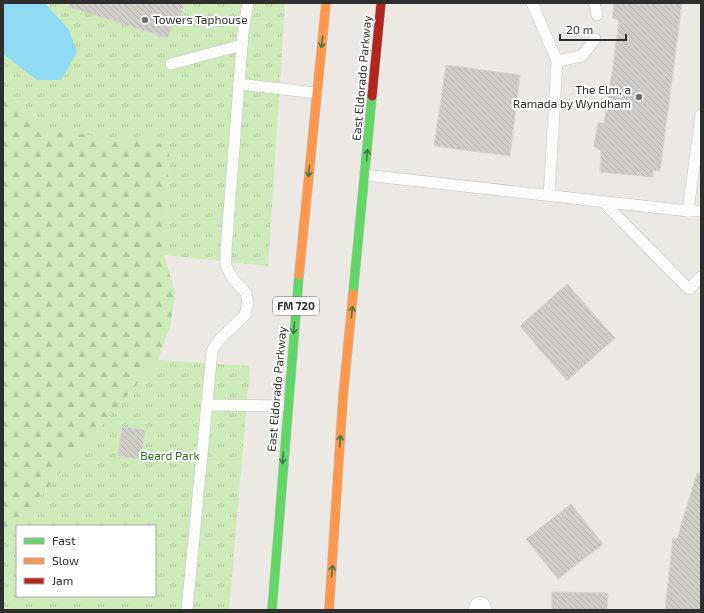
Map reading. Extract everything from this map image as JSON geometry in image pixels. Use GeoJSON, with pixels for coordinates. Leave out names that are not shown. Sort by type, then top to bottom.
{"type":"FeatureCollection","features":[{"type":"Feature","properties":{"kind":"main road","name":"East Eldorado Parkway"},"geometry":{"type":"LineString","coordinates":[[272,610],[287,406],[316,93],[326,3]]}},
{"type":"Feature","properties":{"kind":"main road","name":"East Eldorado Parkway"},"geometry":{"type":"LineString","coordinates":[[329,610],[343,397],[381,3]]}},
{"type":"Feature","properties":{"kind":"lane"},"geometry":{"type":"LineString","coordinates":[[187,610],[212,351],[219,340],[245,315],[248,303],[246,293],[233,279],[226,266],[226,259],[242,45],[248,3]]}},
{"type":"Feature","properties":{"kind":"lane"},"geometry":{"type":"LineString","coordinates":[[532,3],[557,61],[549,196]]}},
{"type":"Feature","properties":{"kind":"lane"},"geometry":{"type":"LineString","coordinates":[[594,3],[597,16]]}},
{"type":"Feature","properties":{"kind":"lane"},"geometry":{"type":"LineString","coordinates":[[557,61],[582,56],[595,39]]}},
{"type":"Feature","properties":{"kind":"lane"},"geometry":{"type":"LineString","coordinates":[[171,64],[242,45]]}},
{"type":"Feature","properties":{"kind":"lane"},"geometry":{"type":"LineString","coordinates":[[239,84],[316,93]]}},
{"type":"Feature","properties":{"kind":"lane"},"geometry":{"type":"LineString","coordinates":[[688,211],[701,115]]}},
{"type":"Feature","properties":{"kind":"lane"},"geometry":{"type":"LineString","coordinates":[[365,175],[603,202],[701,211]]}},
{"type":"Feature","properties":{"kind":"lane"},"geometry":{"type":"LineString","coordinates":[[691,190],[701,180]]}},
{"type":"Feature","properties":{"kind":"lane"},"geometry":{"type":"LineString","coordinates":[[603,202],[689,289],[701,277]]}},
{"type":"Feature","properties":{"kind":"lane"},"geometry":{"type":"LineString","coordinates":[[207,404],[287,406]]}},
{"type":"Feature","properties":{"kind":"green space"},"geometry":{"type":"Polygon","coordinates":[[[3,3],[285,3],[268,266],[164,255],[170,145],[47,130],[3,90],[3,3]]]}},
{"type":"Feature","properties":{"kind":"green space"},"geometry":{"type":"Polygon","coordinates":[[[3,90],[47,130],[170,144],[164,255],[175,292],[171,323],[158,360],[3,539],[3,90]]]}},
{"type":"Feature","properties":{"kind":"green space","name":"Beard Park"},"geometry":{"type":"Polygon","coordinates":[[[158,360],[250,366],[229,610],[3,610],[3,539],[158,360]]]}},
{"type":"Feature","properties":{"kind":"water"},"geometry":{"type":"Polygon","coordinates":[[[3,3],[45,3],[69,30],[77,52],[61,80],[37,80],[3,54],[3,3]]]}},
{"type":"Feature","properties":{"kind":"building","name":"Towers Taphouse"},"geometry":{"type":"Polygon","coordinates":[[[69,3],[184,3],[177,27],[172,25],[168,38],[69,7],[69,3]]]}},
{"type":"Feature","properties":{"kind":"building","name":"The Elm, a Ramada by Wyndham"},"geometry":{"type":"Polygon","coordinates":[[[614,3],[682,3],[660,171],[653,170],[653,177],[600,172],[601,151],[594,146],[598,122],[604,123],[612,73],[619,20],[612,18],[614,3]]]}},
{"type":"Feature","properties":{"kind":"building"},"geometry":{"type":"Polygon","coordinates":[[[446,65],[520,75],[510,156],[434,146],[446,65]]]}},
{"type":"Feature","properties":{"kind":"building"},"geometry":{"type":"Polygon","coordinates":[[[567,284],[615,338],[567,381],[520,326],[567,284]]]}},
{"type":"Feature","properties":{"kind":"building"},"geometry":{"type":"Polygon","coordinates":[[[122,427],[145,430],[141,459],[118,456],[122,427]]]}},
{"type":"Feature","properties":{"kind":"building"},"geometry":{"type":"Polygon","coordinates":[[[697,473],[701,474],[701,610],[665,610],[673,538],[677,539],[697,473]]]}},
{"type":"Feature","properties":{"kind":"building"},"geometry":{"type":"Polygon","coordinates":[[[571,504],[603,544],[558,579],[526,539],[571,504]]]}},
{"type":"Feature","properties":{"kind":"building"},"geometry":{"type":"Polygon","coordinates":[[[552,592],[608,593],[607,610],[552,610],[552,592]]]}},
{"type":"Feature","properties":{"kind":"traffic: fast"},"geometry":{"type":"LineString","coordinates":[[353,294],[372,96]]}},
{"type":"Feature","properties":{"kind":"traffic: fast"},"geometry":{"type":"LineString","coordinates":[[272,610],[299,275]]}},
{"type":"Feature","properties":{"kind":"traffic: slow"},"geometry":{"type":"LineString","coordinates":[[299,275],[326,3]]}},
{"type":"Feature","properties":{"kind":"traffic: slow"},"geometry":{"type":"LineString","coordinates":[[329,610],[343,397],[353,294]]}},
{"type":"Feature","properties":{"kind":"traffic: jam"},"geometry":{"type":"LineString","coordinates":[[372,96],[381,3]]}},
{"type":"Feature","properties":{"kind":"place","name":"Towers Taphouse"},"geometry":{"type":"Point","coordinates":[145,20]}},
{"type":"Feature","properties":{"kind":"place","name":"The Elm, a Ramada by Wyndham"},"geometry":{"type":"Point","coordinates":[639,97]}}]}
